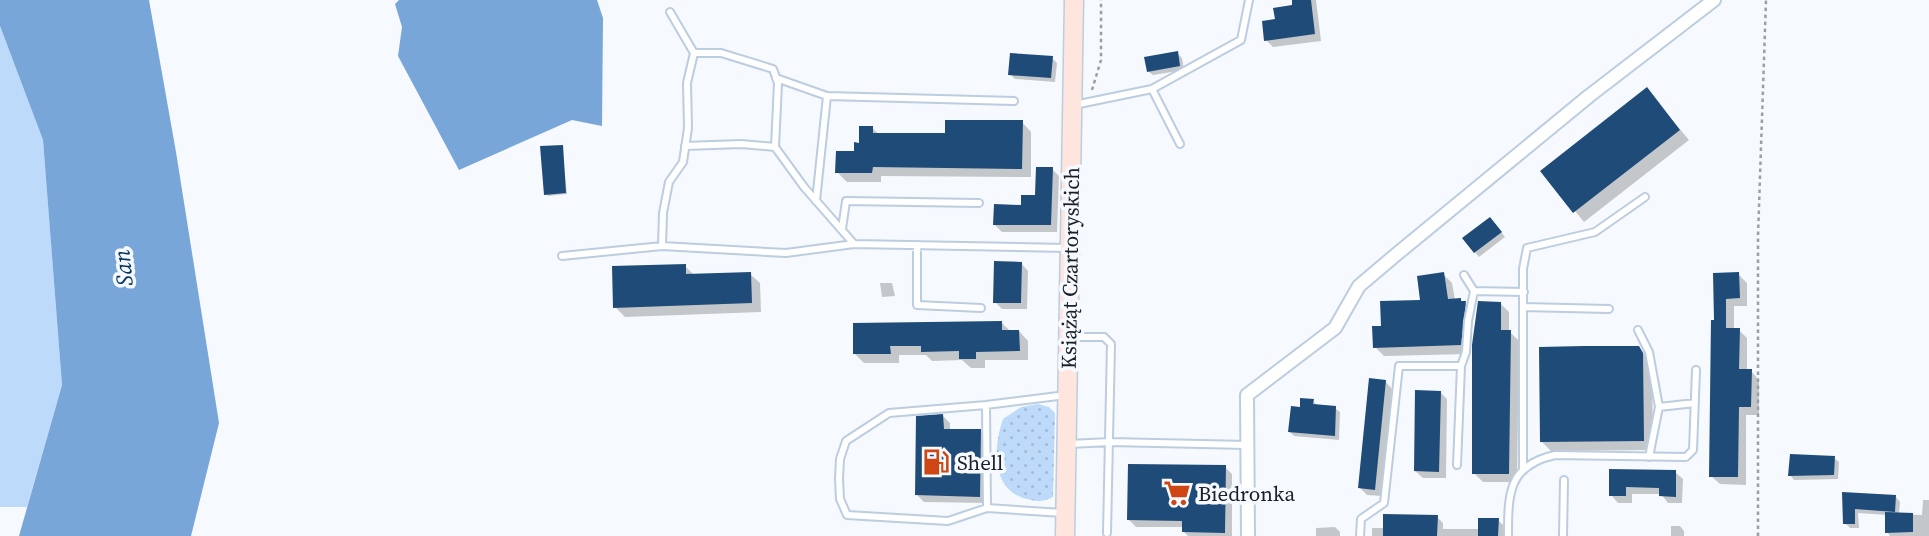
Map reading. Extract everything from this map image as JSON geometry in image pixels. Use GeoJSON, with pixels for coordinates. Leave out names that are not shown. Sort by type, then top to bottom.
{"type":"FeatureCollection","features":[{"type":"Feature","properties":{"kind":"main road","name":"Książąt Czartoryskich"},"geometry":{"type":"LineString","coordinates":[[1065,536],[1070,248],[1077,104],[1074,0]]}},
{"type":"Feature","properties":{"kind":"street"},"geometry":{"type":"LineString","coordinates":[[1248,536],[1247,396],[1335,328],[1359,286],[1578,104],[1714,0]]}},
{"type":"Feature","properties":{"kind":"lane"},"geometry":{"type":"LineString","coordinates":[[1077,104],[1152,89],[1241,40],[1249,0]]}},
{"type":"Feature","properties":{"kind":"lane"},"geometry":{"type":"LineString","coordinates":[[662,246],[663,213],[669,182],[683,162],[688,128],[687,82],[694,53],[670,12]]}},
{"type":"Feature","properties":{"kind":"lane"},"geometry":{"type":"LineString","coordinates":[[694,53],[721,53],[773,69],[776,78],[775,147],[816,201],[854,244]]}},
{"type":"Feature","properties":{"kind":"lane"},"geometry":{"type":"LineString","coordinates":[[776,78],[827,96],[1014,102]]}},
{"type":"Feature","properties":{"kind":"lane"},"geometry":{"type":"LineString","coordinates":[[1152,89],[1180,144]]}},
{"type":"Feature","properties":{"kind":"lane"},"geometry":{"type":"LineString","coordinates":[[816,201],[827,96]]}},
{"type":"Feature","properties":{"kind":"lane"},"geometry":{"type":"LineString","coordinates":[[685,146],[741,144],[775,147]]}},
{"type":"Feature","properties":{"kind":"lane"},"geometry":{"type":"LineString","coordinates":[[1523,469],[1523,269],[1527,248],[1595,232],[1645,197]]}},
{"type":"Feature","properties":{"kind":"lane"},"geometry":{"type":"LineString","coordinates":[[842,229],[846,201],[979,203]]}},
{"type":"Feature","properties":{"kind":"lane"},"geometry":{"type":"LineString","coordinates":[[562,256],[662,246],[786,253],[854,244],[1070,248]]}},
{"type":"Feature","properties":{"kind":"lane"},"geometry":{"type":"LineString","coordinates":[[917,245],[917,305],[981,308]]}},
{"type":"Feature","properties":{"kind":"lane"},"geometry":{"type":"LineString","coordinates":[[1457,465],[1461,366],[1466,352],[1474,291],[1464,275]]}},
{"type":"Feature","properties":{"kind":"lane"},"geometry":{"type":"LineString","coordinates":[[1474,291],[1524,292]]}},
{"type":"Feature","properties":{"kind":"lane"},"geometry":{"type":"LineString","coordinates":[[1524,307],[1609,309]]}},
{"type":"Feature","properties":{"kind":"lane"},"geometry":{"type":"LineString","coordinates":[[1638,330],[1649,352],[1659,407],[1649,457]]}},
{"type":"Feature","properties":{"kind":"lane"},"geometry":{"type":"LineString","coordinates":[[1069,337],[1104,337],[1111,344],[1107,533]]}},
{"type":"Feature","properties":{"kind":"lane"},"geometry":{"type":"LineString","coordinates":[[1360,536],[1361,519],[1384,503],[1399,366],[1461,366]]}},
{"type":"Feature","properties":{"kind":"lane"},"geometry":{"type":"LineString","coordinates":[[1518,536],[1508,536],[1508,508],[1512,484],[1523,469],[1537,459],[1555,455],[1686,457],[1693,450],[1696,370]]}},
{"type":"Feature","properties":{"kind":"lane"},"geometry":{"type":"LineString","coordinates":[[1065,513],[987,508],[948,521],[847,515],[840,499],[839,479],[840,459],[846,441],[889,412],[986,405],[1068,395]]}},
{"type":"Feature","properties":{"kind":"lane"},"geometry":{"type":"LineString","coordinates":[[1659,407],[1695,403]]}},
{"type":"Feature","properties":{"kind":"lane"},"geometry":{"type":"LineString","coordinates":[[986,405],[987,508]]}},
{"type":"Feature","properties":{"kind":"lane"},"geometry":{"type":"LineString","coordinates":[[1067,444],[1110,442],[1247,445]]}},
{"type":"Feature","properties":{"kind":"lane"},"geometry":{"type":"LineString","coordinates":[[1563,536],[1564,480]]}},
{"type":"Feature","properties":{"kind":"path"},"geometry":{"type":"LineString","coordinates":[[1077,104],[1094,86],[1101,60],[1101,0]]}},
{"type":"Feature","properties":{"kind":"path"},"geometry":{"type":"LineString","coordinates":[[1758,536],[1758,236],[1766,0]]}},
{"type":"Feature","properties":{"kind":"shaded area"},"geometry":{"type":"Polygon","coordinates":[[[0,26],[43,140],[62,385],[27,507],[0,507],[0,26]]]}},
{"type":"Feature","properties":{"kind":"shaded area"},"geometry":{"type":"Polygon","coordinates":[[[1038,404],[1049,407],[1055,413],[1053,497],[1034,501],[1015,494],[1007,487],[998,466],[997,442],[1003,419],[1021,407],[1038,404]]]}},
{"type":"Feature","properties":{"kind":"water","name":"San"},"geometry":{"type":"Polygon","coordinates":[[[0,0],[149,0],[219,423],[191,536],[19,536],[62,385],[43,140],[0,26],[0,0]]]}},
{"type":"Feature","properties":{"kind":"water"},"geometry":{"type":"Polygon","coordinates":[[[399,0],[597,0],[603,18],[602,126],[572,120],[459,170],[398,56],[402,27],[395,4],[399,0]]]}},
{"type":"Feature","properties":{"kind":"building"},"geometry":{"type":"Polygon","coordinates":[[[1292,0],[1311,0],[1315,34],[1264,41],[1262,21],[1275,19],[1273,8],[1292,5],[1292,0]]]}},
{"type":"Feature","properties":{"kind":"building"},"geometry":{"type":"Polygon","coordinates":[[[1178,51],[1180,66],[1147,72],[1144,57],[1178,51]]]}},
{"type":"Feature","properties":{"kind":"building"},"geometry":{"type":"Polygon","coordinates":[[[1010,53],[1053,56],[1051,78],[1008,75],[1010,53]]]}},
{"type":"Feature","properties":{"kind":"building"},"geometry":{"type":"Polygon","coordinates":[[[1647,87],[1680,130],[1573,213],[1540,171],[1647,87]]]}},
{"type":"Feature","properties":{"kind":"building"},"geometry":{"type":"Polygon","coordinates":[[[945,120],[1023,120],[1022,169],[873,167],[872,173],[835,173],[836,151],[854,151],[854,142],[859,143],[859,126],[873,126],[873,133],[945,133],[945,120]]]}},
{"type":"Feature","properties":{"kind":"building"},"geometry":{"type":"Polygon","coordinates":[[[563,145],[566,193],[544,195],[540,146],[563,145]]]}},
{"type":"Feature","properties":{"kind":"building"},"geometry":{"type":"Polygon","coordinates":[[[1036,167],[1053,167],[1051,225],[993,225],[994,204],[1021,205],[1021,195],[1035,195],[1036,167]]]}},
{"type":"Feature","properties":{"kind":"building"},"geometry":{"type":"Polygon","coordinates":[[[1490,217],[1502,232],[1474,253],[1462,238],[1490,217]]]}},
{"type":"Feature","properties":{"kind":"building"},"geometry":{"type":"Polygon","coordinates":[[[994,261],[1022,262],[1021,303],[993,303],[994,261]]]}},
{"type":"Feature","properties":{"kind":"building"},"geometry":{"type":"Polygon","coordinates":[[[686,264],[686,274],[751,272],[752,303],[613,308],[612,266],[686,264]]]}},
{"type":"Feature","properties":{"kind":"building"},"geometry":{"type":"Polygon","coordinates":[[[1444,272],[1448,299],[1461,298],[1461,301],[1466,301],[1461,345],[1373,348],[1372,326],[1381,326],[1380,301],[1420,300],[1417,276],[1444,272]]]}},
{"type":"Feature","properties":{"kind":"building"},"geometry":{"type":"Polygon","coordinates":[[[1739,272],[1740,298],[1726,299],[1726,328],[1740,328],[1739,369],[1752,369],[1751,407],[1739,407],[1738,477],[1709,477],[1713,273],[1739,272]]]}},
{"type":"Feature","properties":{"kind":"building"},"geometry":{"type":"Polygon","coordinates":[[[1478,301],[1501,302],[1501,330],[1511,330],[1509,474],[1472,474],[1472,345],[1478,301]]]}},
{"type":"Feature","properties":{"kind":"building"},"geometry":{"type":"Polygon","coordinates":[[[1002,321],[1002,330],[1019,330],[1020,351],[976,352],[976,359],[959,359],[959,351],[921,352],[921,346],[890,346],[891,354],[853,354],[853,323],[1002,321]]]}},
{"type":"Feature","properties":{"kind":"building"},"geometry":{"type":"Polygon","coordinates":[[[1639,346],[1643,353],[1644,441],[1540,442],[1539,347],[1639,346]]]}},
{"type":"Feature","properties":{"kind":"building"},"geometry":{"type":"Polygon","coordinates":[[[1369,378],[1386,380],[1375,490],[1358,488],[1369,378]]]}},
{"type":"Feature","properties":{"kind":"building"},"geometry":{"type":"Polygon","coordinates":[[[1415,390],[1441,391],[1439,472],[1414,471],[1415,390]]]}},
{"type":"Feature","properties":{"kind":"building"},"geometry":{"type":"Polygon","coordinates":[[[1300,398],[1314,399],[1313,404],[1336,406],[1335,436],[1288,432],[1291,406],[1300,407],[1300,398]]]}},
{"type":"Feature","properties":{"kind":"building"},"geometry":{"type":"Polygon","coordinates":[[[943,414],[944,429],[981,429],[980,497],[915,495],[916,416],[943,414]]]}},
{"type":"Feature","properties":{"kind":"building"},"geometry":{"type":"Polygon","coordinates":[[[1790,454],[1835,456],[1834,475],[1788,476],[1790,454]]]}},
{"type":"Feature","properties":{"kind":"building","name":"Biedronka"},"geometry":{"type":"Polygon","coordinates":[[[1128,464],[1226,465],[1225,533],[1182,532],[1182,521],[1127,520],[1128,464]]]}},
{"type":"Feature","properties":{"kind":"building"},"geometry":{"type":"Polygon","coordinates":[[[1609,469],[1676,470],[1676,497],[1659,496],[1659,488],[1626,487],[1626,496],[1609,496],[1609,469]]]}},
{"type":"Feature","properties":{"kind":"building"},"geometry":{"type":"Polygon","coordinates":[[[1842,492],[1896,495],[1895,512],[1855,509],[1855,524],[1843,524],[1842,492]]]}},
{"type":"Feature","properties":{"kind":"building"},"geometry":{"type":"Polygon","coordinates":[[[1885,512],[1913,513],[1913,532],[1885,533],[1885,512]]]}},
{"type":"Feature","properties":{"kind":"building"},"geometry":{"type":"Polygon","coordinates":[[[1383,514],[1438,515],[1437,536],[1383,536],[1383,514]]]}},
{"type":"Feature","properties":{"kind":"building"},"geometry":{"type":"Polygon","coordinates":[[[1478,518],[1499,518],[1498,536],[1478,536],[1478,518]]]}},
{"type":"Feature","properties":{"kind":"place","name":"Shell"},"geometry":{"type":"Point","coordinates":[936,462]}},
{"type":"Feature","properties":{"kind":"place","name":"Biedronka"},"geometry":{"type":"Point","coordinates":[1177,493]}}]}
